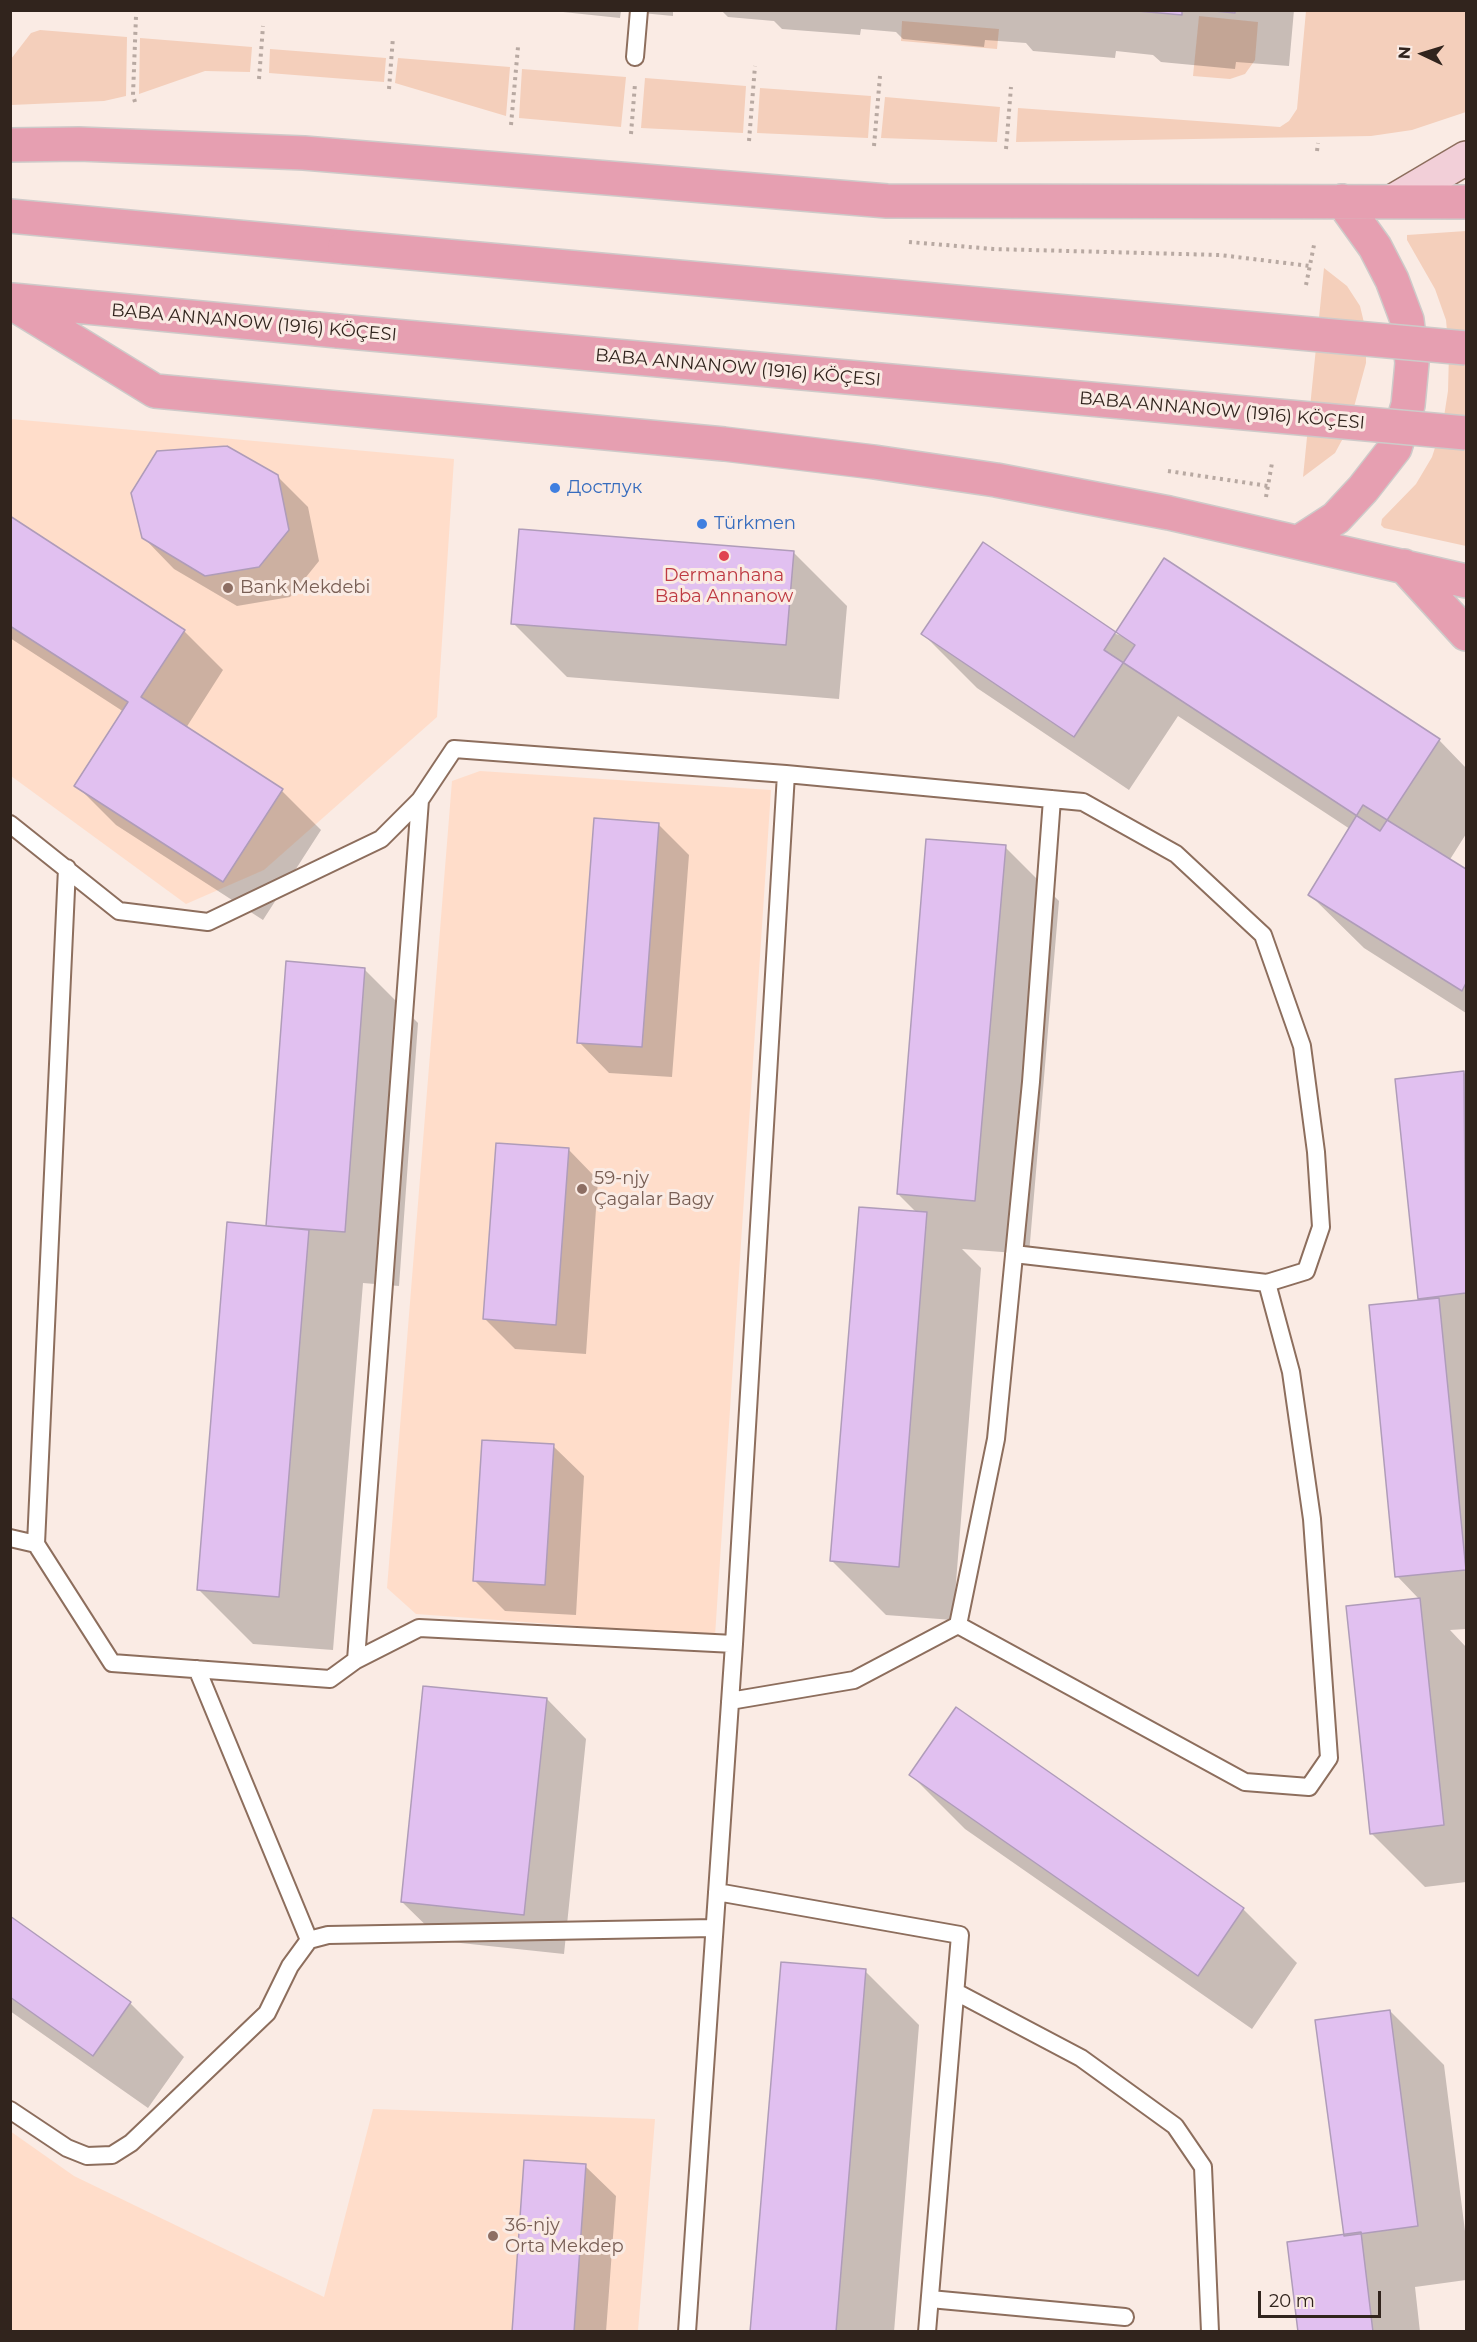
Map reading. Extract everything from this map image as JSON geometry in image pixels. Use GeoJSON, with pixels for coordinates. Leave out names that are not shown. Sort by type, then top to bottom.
{"type":"FeatureCollection","features":[{"type":"Feature","properties":{"kind":"main road"},"geometry":{"type":"LineString","coordinates":[[10,145],[79,144],[304,153],[887,201],[1395,200],[1467,202]]}},
{"type":"Feature","properties":{"kind":"main road"},"geometry":{"type":"LineString","coordinates":[[1395,200],[1467,158]]}},
{"type":"Feature","properties":{"kind":"main road"},"geometry":{"type":"LineString","coordinates":[[1299,542],[1336,518],[1363,489],[1395,448],[1408,405],[1412,363],[1407,320],[1392,280],[1375,247],[1342,201]]}},
{"type":"Feature","properties":{"kind":"main road"},"geometry":{"type":"LineString","coordinates":[[10,216],[1467,348]]}},
{"type":"Feature","properties":{"kind":"main road"},"geometry":{"type":"LineString","coordinates":[[10,301],[155,391],[724,444],[874,462],[996,480],[1169,513],[1467,581]]}},
{"type":"Feature","properties":{"kind":"main road","name":"BABA ANNANOW (1916) KÖÇESI"},"geometry":{"type":"LineString","coordinates":[[10,301],[1467,433]]}},
{"type":"Feature","properties":{"kind":"main road"},"geometry":{"type":"LineString","coordinates":[[1404,566],[1467,634]]}},
{"type":"Feature","properties":{"kind":"lane"},"geometry":{"type":"LineString","coordinates":[[635,57],[639,10]]}},
{"type":"Feature","properties":{"kind":"lane"},"geometry":{"type":"LineString","coordinates":[[10,824],[67,867],[119,911],[208,922],[381,838],[420,800],[454,749],[786,774],[1083,802],[1176,854],[1263,935],[1302,1046],[1316,1152],[1321,1227],[1306,1271],[1267,1283],[1014,1254]]}},
{"type":"Feature","properties":{"kind":"lane"},"geometry":{"type":"LineString","coordinates":[[687,2331],[734,1644],[786,774]]}},
{"type":"Feature","properties":{"kind":"lane"},"geometry":{"type":"LineString","coordinates":[[958,1625],[996,1439],[1031,1082],[1052,799]]}},
{"type":"Feature","properties":{"kind":"lane"},"geometry":{"type":"LineString","coordinates":[[356,1660],[420,800]]}},
{"type":"Feature","properties":{"kind":"lane"},"geometry":{"type":"LineString","coordinates":[[67,867],[36,1544],[112,1663],[330,1679],[356,1660],[419,1628],[734,1644]]}},
{"type":"Feature","properties":{"kind":"lane"},"geometry":{"type":"LineString","coordinates":[[958,1625],[1245,1782],[1309,1786],[1329,1758],[1312,1519],[1291,1372],[1267,1283]]}},
{"type":"Feature","properties":{"kind":"lane"},"geometry":{"type":"LineString","coordinates":[[10,1538],[36,1544]]}},
{"type":"Feature","properties":{"kind":"lane"},"geometry":{"type":"LineString","coordinates":[[730,1701],[854,1680],[958,1625]]}},
{"type":"Feature","properties":{"kind":"lane"},"geometry":{"type":"LineString","coordinates":[[197,1669],[309,1940]]}},
{"type":"Feature","properties":{"kind":"lane"},"geometry":{"type":"LineString","coordinates":[[717,1892],[960,1935],[927,2331]]}},
{"type":"Feature","properties":{"kind":"lane"},"geometry":{"type":"LineString","coordinates":[[10,2110],[68,2148],[87,2156],[112,2155],[131,2143],[267,2013],[290,1966],[309,1940],[328,1935],[714,1928]]}},
{"type":"Feature","properties":{"kind":"lane"},"geometry":{"type":"LineString","coordinates":[[956,1992],[1081,2058],[1175,2126],[1203,2167],[1210,2331]]}},
{"type":"Feature","properties":{"kind":"lane"},"geometry":{"type":"LineString","coordinates":[[930,2300],[1125,2318]]}},
{"type":"Feature","properties":{"kind":"path"},"geometry":{"type":"LineString","coordinates":[[135,102],[133,95],[136,16]]}},
{"type":"Feature","properties":{"kind":"path"},"geometry":{"type":"LineString","coordinates":[[259,79],[263,26]]}},
{"type":"Feature","properties":{"kind":"path"},"geometry":{"type":"LineString","coordinates":[[389,89],[393,37]]}},
{"type":"Feature","properties":{"kind":"path"},"geometry":{"type":"LineString","coordinates":[[511,125],[518,47]]}},
{"type":"Feature","properties":{"kind":"path"},"geometry":{"type":"LineString","coordinates":[[749,141],[755,66]]}},
{"type":"Feature","properties":{"kind":"path"},"geometry":{"type":"LineString","coordinates":[[874,146],[880,76]]}},
{"type":"Feature","properties":{"kind":"path"},"geometry":{"type":"LineString","coordinates":[[631,134],[635,77]]}},
{"type":"Feature","properties":{"kind":"path"},"geometry":{"type":"LineString","coordinates":[[1006,149],[1011,87]]}},
{"type":"Feature","properties":{"kind":"path"},"geometry":{"type":"LineString","coordinates":[[1317,151],[1318,143]]}},
{"type":"Feature","properties":{"kind":"path"},"geometry":{"type":"LineString","coordinates":[[1306,285],[1314,244]]}},
{"type":"Feature","properties":{"kind":"path"},"geometry":{"type":"LineString","coordinates":[[1264,506],[1272,463]]}},
{"type":"Feature","properties":{"kind":"shaded area"},"geometry":{"type":"Polygon","coordinates":[[[1306,11],[1466,11],[1466,112],[1412,130],[1371,136],[1016,142],[1018,108],[1280,127],[1289,121],[1297,109],[1306,11]]]}},
{"type":"Feature","properties":{"kind":"shaded area"},"geometry":{"type":"Polygon","coordinates":[[[1199,16],[1258,22],[1255,60],[1245,74],[1230,79],[1193,76],[1199,16]]]}},
{"type":"Feature","properties":{"kind":"shaded area"},"geometry":{"type":"Polygon","coordinates":[[[902,21],[999,29],[997,49],[901,41],[902,21]]]}},
{"type":"Feature","properties":{"kind":"shaded area"},"geometry":{"type":"Polygon","coordinates":[[[40,30],[127,37],[126,96],[104,101],[11,105],[11,59],[31,33],[40,30]]]}},
{"type":"Feature","properties":{"kind":"shaded area"},"geometry":{"type":"Polygon","coordinates":[[[140,38],[252,47],[250,72],[205,71],[139,94],[140,38]]]}},
{"type":"Feature","properties":{"kind":"shaded area"},"geometry":{"type":"Polygon","coordinates":[[[270,49],[386,58],[384,82],[269,73],[270,49]]]}},
{"type":"Feature","properties":{"kind":"shaded area"},"geometry":{"type":"Polygon","coordinates":[[[398,58],[510,67],[506,116],[395,83],[398,58]]]}},
{"type":"Feature","properties":{"kind":"shaded area"},"geometry":{"type":"Polygon","coordinates":[[[522,69],[626,77],[621,127],[519,118],[522,69]]]}},
{"type":"Feature","properties":{"kind":"shaded area"},"geometry":{"type":"Polygon","coordinates":[[[645,78],[746,86],[743,133],[641,128],[645,78]]]}},
{"type":"Feature","properties":{"kind":"shaded area"},"geometry":{"type":"Polygon","coordinates":[[[760,88],[871,96],[868,138],[757,133],[760,88]]]}},
{"type":"Feature","properties":{"kind":"shaded area"},"geometry":{"type":"Polygon","coordinates":[[[885,97],[1000,107],[997,142],[881,138],[885,97]]]}},
{"type":"Feature","properties":{"kind":"shaded area"},"geometry":{"type":"Polygon","coordinates":[[[1466,231],[1466,546],[1384,528],[1381,525],[1382,519],[1416,484],[1432,457],[1443,423],[1448,391],[1449,353],[1446,320],[1435,289],[1407,240],[1407,235],[1466,231]]]}},
{"type":"Feature","properties":{"kind":"shaded area"},"geometry":{"type":"Polygon","coordinates":[[[1324,268],[1347,286],[1360,306],[1366,331],[1366,363],[1348,429],[1335,453],[1303,477],[1324,268]]]}},
{"type":"Feature","properties":{"kind":"shaded area","name":"Bank Mekdebi"},"geometry":{"type":"Polygon","coordinates":[[[11,419],[454,459],[437,717],[264,870],[186,904],[11,776],[11,419]]]}},
{"type":"Feature","properties":{"kind":"shaded area","name":"59-njy Çagalar Bagy"},"geometry":{"type":"Polygon","coordinates":[[[480,771],[771,790],[715,1636],[416,1614],[387,1588],[452,781],[480,771]]]}},
{"type":"Feature","properties":{"kind":"shaded area","name":"36-njy Orta Mekdep"},"geometry":{"type":"Polygon","coordinates":[[[373,2109],[655,2119],[638,2331],[11,2331],[10,2131],[74,2176],[324,2297],[373,2109]]]}},
{"type":"Feature","properties":{"kind":"building"},"geometry":{"type":"Polygon","coordinates":[[[1126,10],[1182,10],[1182,15],[1126,10]]]}},
{"type":"Feature","properties":{"kind":"building"},"geometry":{"type":"Polygon","coordinates":[[[1204,10],[1235,10],[1235,13],[1204,10]]]}},
{"type":"Feature","properties":{"kind":"building"},"geometry":{"type":"Polygon","coordinates":[[[227,446],[278,475],[289,530],[259,567],[205,576],[142,538],[131,493],[157,451],[227,446]]]}},
{"type":"Feature","properties":{"kind":"building"},"geometry":{"type":"Polygon","coordinates":[[[10,516],[185,630],[141,697],[283,789],[223,882],[74,786],[128,702],[10,626],[10,516]]]}},
{"type":"Feature","properties":{"kind":"building"},"geometry":{"type":"Polygon","coordinates":[[[519,529],[794,551],[786,645],[511,624],[519,529]]]}},
{"type":"Feature","properties":{"kind":"building"},"geometry":{"type":"Polygon","coordinates":[[[983,542],[1135,645],[1074,737],[921,634],[983,542]]]}},
{"type":"Feature","properties":{"kind":"building"},"geometry":{"type":"Polygon","coordinates":[[[1164,558],[1440,739],[1380,831],[1104,650],[1164,558]]]}},
{"type":"Feature","properties":{"kind":"building"},"geometry":{"type":"Polygon","coordinates":[[[1363,805],[1466,869],[1466,983],[1462,991],[1308,895],[1363,805]]]}},
{"type":"Feature","properties":{"kind":"building"},"geometry":{"type":"Polygon","coordinates":[[[594,818],[659,823],[642,1047],[577,1043],[594,818]]]}},
{"type":"Feature","properties":{"kind":"building"},"geometry":{"type":"Polygon","coordinates":[[[926,839],[1006,845],[975,1201],[897,1194],[926,839]]]}},
{"type":"Feature","properties":{"kind":"building"},"geometry":{"type":"Polygon","coordinates":[[[286,961],[365,968],[345,1232],[266,1226],[286,961]]]}},
{"type":"Feature","properties":{"kind":"building"},"geometry":{"type":"Polygon","coordinates":[[[1464,1071],[1466,1293],[1418,1299],[1395,1079],[1464,1071]]]}},
{"type":"Feature","properties":{"kind":"building"},"geometry":{"type":"Polygon","coordinates":[[[496,1143],[569,1148],[556,1325],[483,1319],[496,1143]]]}},
{"type":"Feature","properties":{"kind":"building"},"geometry":{"type":"Polygon","coordinates":[[[859,1207],[927,1212],[899,1567],[830,1561],[859,1207]]]}},
{"type":"Feature","properties":{"kind":"building"},"geometry":{"type":"Polygon","coordinates":[[[227,1222],[309,1230],[279,1597],[197,1590],[227,1222]]]}},
{"type":"Feature","properties":{"kind":"building"},"geometry":{"type":"Polygon","coordinates":[[[1439,1298],[1466,1570],[1395,1577],[1369,1305],[1439,1298]]]}},
{"type":"Feature","properties":{"kind":"building"},"geometry":{"type":"Polygon","coordinates":[[[482,1440],[554,1444],[545,1585],[473,1581],[482,1440]]]}},
{"type":"Feature","properties":{"kind":"building"},"geometry":{"type":"Polygon","coordinates":[[[1420,1598],[1444,1825],[1370,1834],[1346,1606],[1420,1598]]]}},
{"type":"Feature","properties":{"kind":"building"},"geometry":{"type":"Polygon","coordinates":[[[423,1686],[547,1698],[524,1915],[401,1902],[423,1686]]]}},
{"type":"Feature","properties":{"kind":"building"},"geometry":{"type":"Polygon","coordinates":[[[956,1707],[1244,1908],[1198,1976],[909,1775],[956,1707]]]}},
{"type":"Feature","properties":{"kind":"building"},"geometry":{"type":"Polygon","coordinates":[[[10,1916],[131,2002],[93,2056],[10,1997],[10,1916]]]}},
{"type":"Feature","properties":{"kind":"building"},"geometry":{"type":"Polygon","coordinates":[[[781,1962],[866,1969],[836,2332],[750,2332],[781,1962]]]}},
{"type":"Feature","properties":{"kind":"building"},"geometry":{"type":"Polygon","coordinates":[[[1390,2010],[1418,2226],[1344,2236],[1315,2020],[1390,2010]]]}},
{"type":"Feature","properties":{"kind":"building"},"geometry":{"type":"Polygon","coordinates":[[[524,2160],[586,2164],[574,2332],[512,2332],[524,2160]]]}},
{"type":"Feature","properties":{"kind":"building"},"geometry":{"type":"Polygon","coordinates":[[[1361,2232],[1373,2332],[1298,2332],[1287,2242],[1361,2232]]]}},
{"type":"Feature","properties":{"kind":"place","name":"Достлук"},"geometry":{"type":"Point","coordinates":[555,488]}},
{"type":"Feature","properties":{"kind":"place","name":"Türkmen"},"geometry":{"type":"Point","coordinates":[702,524]}},
{"type":"Feature","properties":{"kind":"place","name":"Dermanhana Baba Annanow"},"geometry":{"type":"Point","coordinates":[724,556]}},
{"type":"Feature","properties":{"kind":"place","name":"Bank Mekdebi"},"geometry":{"type":"Point","coordinates":[228,588]}},
{"type":"Feature","properties":{"kind":"place","name":"59-njy Çagalar Bagy"},"geometry":{"type":"Point","coordinates":[582,1189]}},
{"type":"Feature","properties":{"kind":"place","name":"36-njy Orta Mekdep"},"geometry":{"type":"Point","coordinates":[493,2236]}}]}
